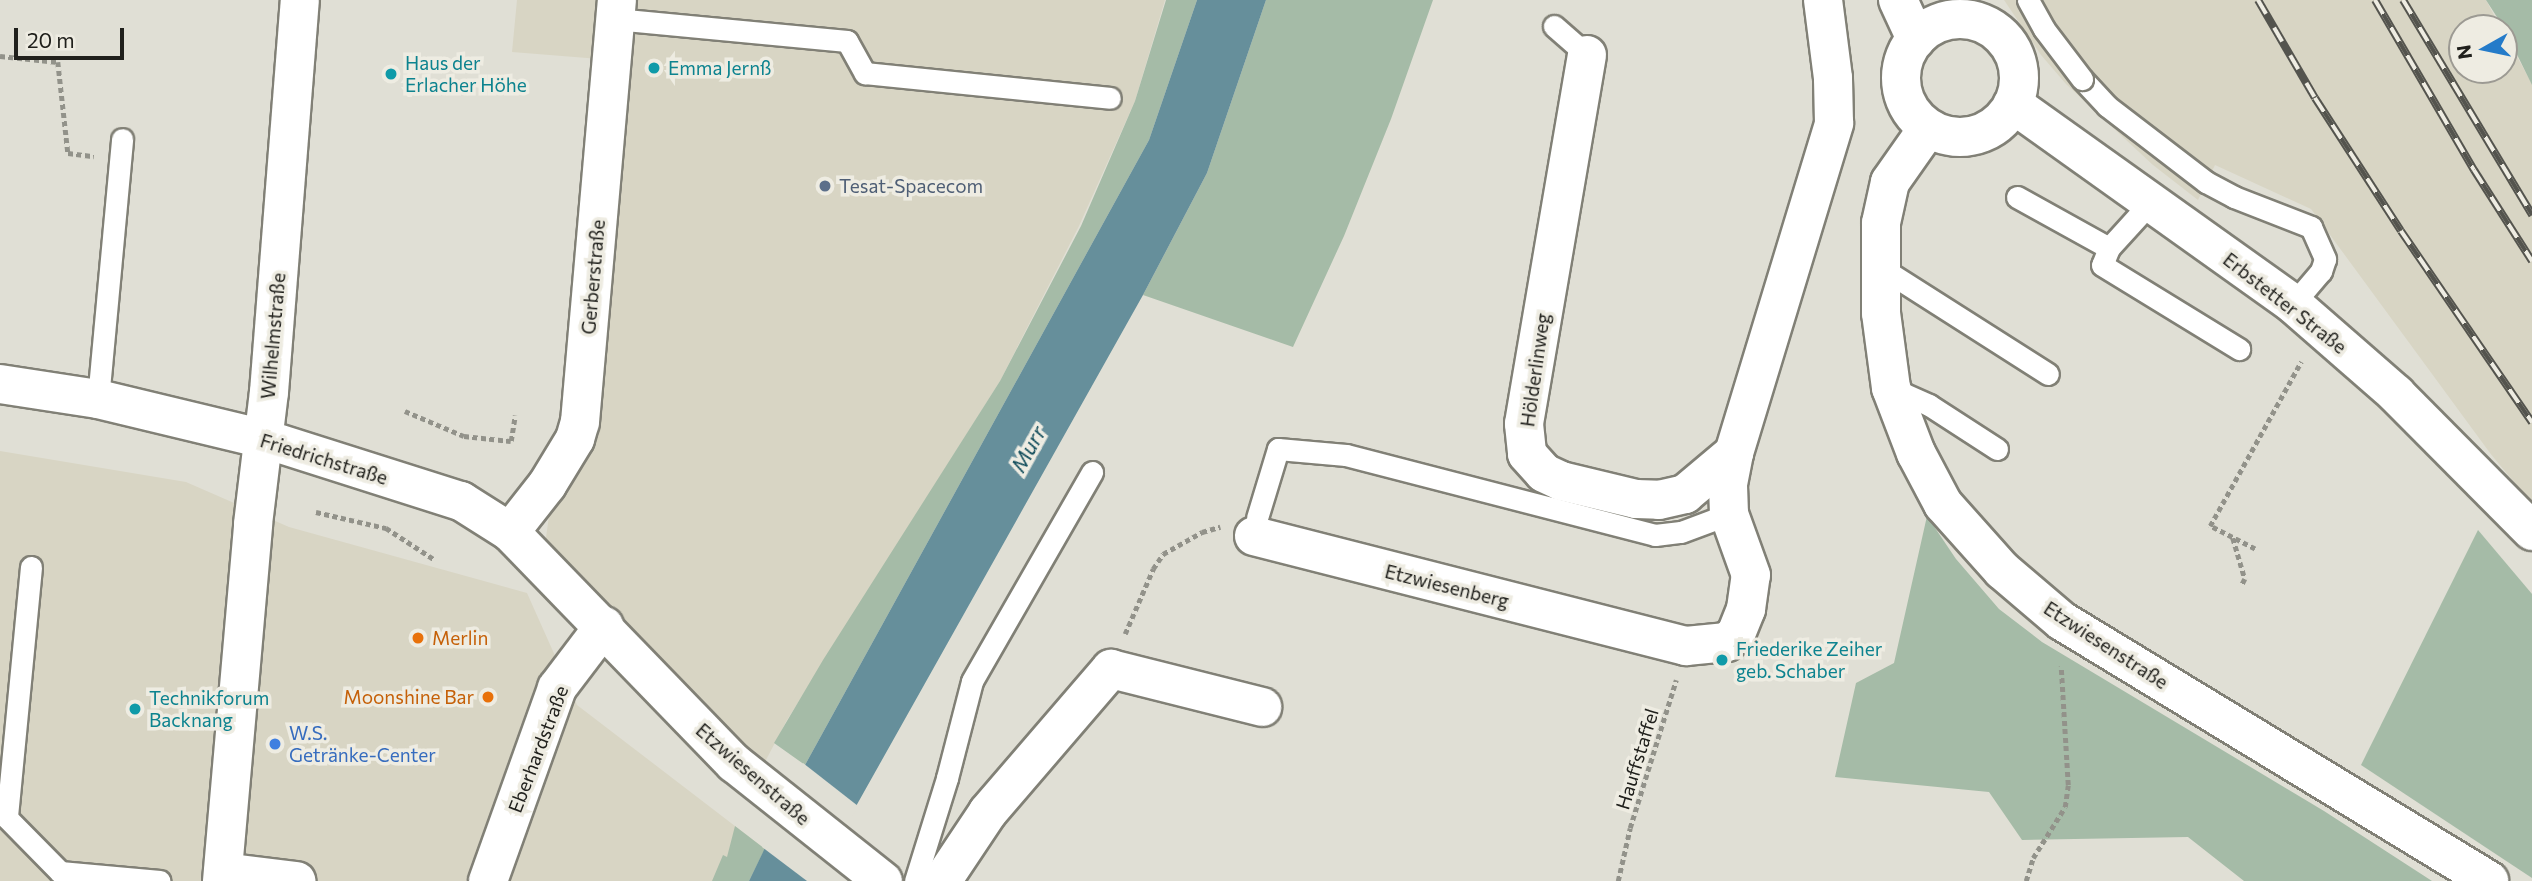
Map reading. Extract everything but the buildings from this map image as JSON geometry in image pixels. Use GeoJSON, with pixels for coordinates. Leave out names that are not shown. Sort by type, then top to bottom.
{"type":"FeatureCollection","features":[{"type":"Feature","properties":{"kind":"street","name":"Wilhelmstraße"},"geometry":{"type":"LineString","coordinates":[[222,877],[253,524],[265,439],[300,0]]}},
{"type":"Feature","properties":{"kind":"street","name":"Etzwiesenberg"},"geometry":{"type":"LineString","coordinates":[[1255,527],[1686,646],[1727,642],[1736,634],[1746,609],[1751,575],[1729,514],[1728,484],[1734,453],[1833,123],[1833,78],[1823,0]]}},
{"type":"Feature","properties":{"kind":"street"},"geometry":{"type":"LineString","coordinates":[[1898,0],[1916,39]]}},
{"type":"Feature","properties":{"kind":"street","name":"Gerberstraße"},"geometry":{"type":"LineString","coordinates":[[510,532],[547,485],[575,439],[580,422],[616,9]]}},
{"type":"Feature","properties":{"kind":"street"},"geometry":{"type":"LineString","coordinates":[[1950,20],[1980,23],[1997,31],[2017,64],[2018,84],[2013,104],[2000,121],[1983,133],[1954,138],[1928,128],[1913,114],[1903,96],[1901,76],[1905,56],[1916,39],[1926,30],[1950,20]]}},
{"type":"Feature","properties":{"kind":"street","name":"Hölderlinweg"},"geometry":{"type":"LineString","coordinates":[[1587,54],[1524,424],[1527,454],[1544,473],[1561,481],[1636,499],[1659,500],[1685,494],[1734,453]]}},
{"type":"Feature","properties":{"kind":"street","name":"Erbstetter Straße"},"geometry":{"type":"LineString","coordinates":[[2013,104],[2306,316],[2396,394],[2532,531]]}},
{"type":"Feature","properties":{"kind":"street","name":"Etzwiesenstraße"},"geometry":{"type":"LineString","coordinates":[[1928,128],[1890,181],[1881,223],[1881,313],[1891,388],[1916,453],[1943,505],[2003,570],[2062,621],[2489,881]]}},
{"type":"Feature","properties":{"kind":"street","name":"Friedrichstraße"},"geometry":{"type":"LineString","coordinates":[[0,384],[99,399],[265,439],[461,501],[510,532],[604,626]]}},
{"type":"Feature","properties":{"kind":"street","name":"Etzwiesenstraße"},"geometry":{"type":"LineString","coordinates":[[604,626],[734,763],[883,881]]}},
{"type":"Feature","properties":{"kind":"street","name":"Eberhardstraße"},"geometry":{"type":"LineString","coordinates":[[488,881],[557,688],[604,626]]}},
{"type":"Feature","properties":{"kind":"street"},"geometry":{"type":"LineString","coordinates":[[942,881],[988,812],[1111,669],[1262,708]]}},
{"type":"Feature","properties":{"kind":"street"},"geometry":{"type":"LineString","coordinates":[[222,877],[296,881]]}},
{"type":"Feature","properties":{"kind":"lane"},"geometry":{"type":"LineString","coordinates":[[2028,0],[2044,29],[2082,79],[2107,106],[2206,182],[2234,197],[2311,227],[2325,259],[2306,316]]}},
{"type":"Feature","properties":{"kind":"lane"},"geometry":{"type":"LineString","coordinates":[[616,9],[847,41],[865,73],[1022,79],[1110,98]]}},
{"type":"Feature","properties":{"kind":"lane"},"geometry":{"type":"LineString","coordinates":[[1555,26],[1587,54]]}},
{"type":"Feature","properties":{"kind":"lane"},"geometry":{"type":"LineString","coordinates":[[99,399],[120,149]]}},
{"type":"Feature","properties":{"kind":"lane"},"geometry":{"type":"LineString","coordinates":[[2017,197],[2109,248]]}},
{"type":"Feature","properties":{"kind":"lane"},"geometry":{"type":"LineString","coordinates":[[2150,202],[2109,248],[2102,265],[2186,307],[2239,349]]}},
{"type":"Feature","properties":{"kind":"lane"},"geometry":{"type":"LineString","coordinates":[[1880,267],[2048,374]]}},
{"type":"Feature","properties":{"kind":"lane"},"geometry":{"type":"LineString","coordinates":[[1891,388],[1929,405],[1997,449]]}},
{"type":"Feature","properties":{"kind":"lane"},"geometry":{"type":"LineString","coordinates":[[1255,527],[1278,449],[1346,455],[1655,535],[1681,532],[1729,514]]}},
{"type":"Feature","properties":{"kind":"lane"},"geometry":{"type":"LineString","coordinates":[[915,881],[972,681],[1092,472]]}},
{"type":"Feature","properties":{"kind":"lane"},"geometry":{"type":"LineString","coordinates":[[31,567],[7,818],[60,872],[160,881]]}},
{"type":"Feature","properties":{"kind":"path"},"geometry":{"type":"LineString","coordinates":[[0,56],[58,62],[68,153],[120,149]]}},
{"type":"Feature","properties":{"kind":"path"},"geometry":{"type":"LineString","coordinates":[[2255,549],[2210,526],[2306,316]]}},
{"type":"Feature","properties":{"kind":"path"},"geometry":{"type":"LineString","coordinates":[[405,411],[464,436],[512,441],[515,415]]}},
{"type":"Feature","properties":{"kind":"path"},"geometry":{"type":"LineString","coordinates":[[316,512],[386,528],[435,559]]}},
{"type":"Feature","properties":{"kind":"path"},"geometry":{"type":"LineString","coordinates":[[1111,669],[1153,569],[1163,554],[1202,532],[1218,527],[1255,527]]}},
{"type":"Feature","properties":{"kind":"path"},"geometry":{"type":"LineString","coordinates":[[2232,537],[2245,579],[2242,585]]}},
{"type":"Feature","properties":{"kind":"path"},"geometry":{"type":"LineString","coordinates":[[2026,881],[2033,858],[2065,807],[2068,785],[2061,696],[2062,621]]}},
{"type":"Feature","properties":{"kind":"path","name":"Hauffstaffel"},"geometry":{"type":"LineString","coordinates":[[1618,881],[1630,828],[1686,646]]}},
{"type":"Feature","properties":{"kind":"shaded area"},"geometry":{"type":"Polygon","coordinates":[[[517,0],[1165,0],[1135,101],[1079,226],[1000,381],[787,720],[757,777],[544,552],[612,60],[512,52],[517,0]]]}},
{"type":"Feature","properties":{"kind":"shaded area"},"geometry":{"type":"Polygon","coordinates":[[[2004,0],[2486,0],[2494,14],[2448,14],[2448,84],[2518,84],[2518,58],[2532,84],[2532,504],[2490,453],[2311,209],[2215,165],[2198,200],[2153,165],[2066,84],[2041,55],[2004,0]]]}},
{"type":"Feature","properties":{"kind":"shaded area"},"geometry":{"type":"Polygon","coordinates":[[[0,451],[186,482],[289,527],[527,593],[577,705],[765,849],[749,881],[0,881],[0,451]]]}},
{"type":"Feature","properties":{"kind":"green space"},"geometry":{"type":"Polygon","coordinates":[[[1166,0],[1197,0],[1149,140],[805,765],[774,743],[823,660],[1000,381],[1081,226],[1135,101],[1166,0]]]}},
{"type":"Feature","properties":{"kind":"green space"},"geometry":{"type":"Polygon","coordinates":[[[1266,0],[1433,0],[1391,119],[1344,236],[1293,347],[1143,295],[1207,173],[1266,0]]]}},
{"type":"Feature","properties":{"kind":"green space"},"geometry":{"type":"Polygon","coordinates":[[[2486,0],[2532,0],[2532,85],[2518,56],[2518,14],[2495,14],[2486,0]]]}},
{"type":"Feature","properties":{"kind":"green space"},"geometry":{"type":"Polygon","coordinates":[[[1927,516],[1956,559],[1999,609],[2042,642],[2324,811],[2432,881],[2244,881],[2188,837],[2022,840],[1989,792],[1835,777],[1856,683],[1894,663],[1927,516]]]}},
{"type":"Feature","properties":{"kind":"green space"},"geometry":{"type":"Polygon","coordinates":[[[2478,530],[2532,594],[2532,878],[2361,765],[2478,530]]]}},
{"type":"Feature","properties":{"kind":"green space"},"geometry":{"type":"Polygon","coordinates":[[[735,826],[765,849],[749,881],[712,881],[723,855],[727,857],[735,826]]]}},
{"type":"Feature","properties":{"kind":"water","name":"Murr"},"geometry":{"type":"Polygon","coordinates":[[[1197,0],[1266,0],[1207,173],[1143,295],[814,881],[749,881],[805,765],[1149,140],[1197,0]]]}},
{"type":"Feature","properties":{"kind":"pier"},"geometry":{"type":"Polygon","coordinates":[[[803,763],[858,806],[818,881],[807,881],[762,847],[803,763]]]}},
{"type":"Feature","properties":{"kind":"railway"},"geometry":{"type":"LineString","coordinates":[[2258,0],[2315,98],[2401,231],[2532,422]]}},
{"type":"Feature","properties":{"kind":"railway"},"geometry":{"type":"LineString","coordinates":[[2375,0],[2474,170],[2532,261]]}},
{"type":"Feature","properties":{"kind":"railway"},"geometry":{"type":"LineString","coordinates":[[2403,0],[2532,215]]}},
{"type":"Feature","properties":{"kind":"place","name":"Emma Jernß"},"geometry":{"type":"Point","coordinates":[654,68]}},
{"type":"Feature","properties":{"kind":"place","name":"Haus der Erlacher Höhe"},"geometry":{"type":"Point","coordinates":[391,74]}},
{"type":"Feature","properties":{"kind":"place","name":"Tesat-Spacecom"},"geometry":{"type":"Point","coordinates":[825,186]}},
{"type":"Feature","properties":{"kind":"place","name":"Merlin"},"geometry":{"type":"Point","coordinates":[418,638]}},
{"type":"Feature","properties":{"kind":"place","name":"Friederike Zeiher geb. Schaber"},"geometry":{"type":"Point","coordinates":[1722,660]}},
{"type":"Feature","properties":{"kind":"place","name":"Moonshine Bar"},"geometry":{"type":"Point","coordinates":[488,697]}},
{"type":"Feature","properties":{"kind":"place","name":"Technikforum Backnang"},"geometry":{"type":"Point","coordinates":[135,709]}},
{"type":"Feature","properties":{"kind":"place","name":"W.S. Getränke-Center"},"geometry":{"type":"Point","coordinates":[275,744]}}]}
